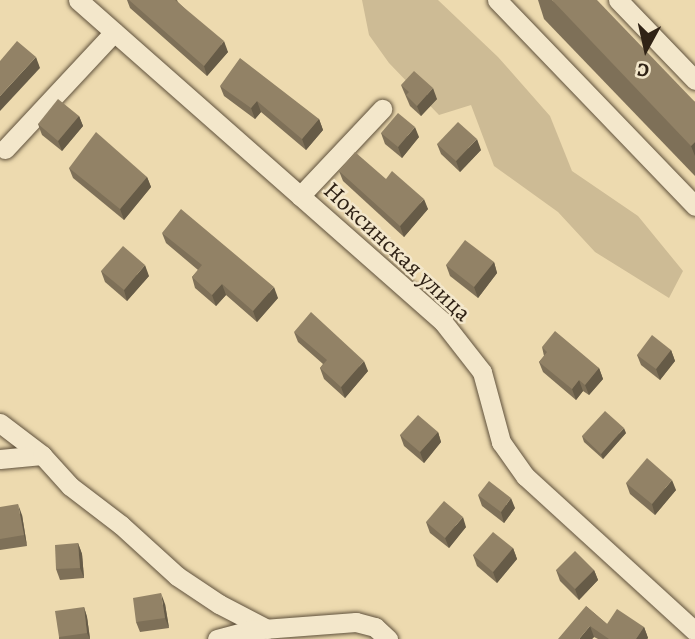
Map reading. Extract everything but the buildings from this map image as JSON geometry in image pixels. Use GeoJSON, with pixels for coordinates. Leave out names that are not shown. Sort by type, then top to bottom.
{"type":"FeatureCollection","features":[{"type":"Feature","properties":{"kind":"street","name":"Ноксинская улица"},"geometry":{"type":"LineString","coordinates":[[78,0],[443,321],[482,372],[501,442],[525,476],[695,631]]}},
{"type":"Feature","properties":{"kind":"street"},"geometry":{"type":"LineString","coordinates":[[618,0],[695,80]]}},
{"type":"Feature","properties":{"kind":"street"},"geometry":{"type":"LineString","coordinates":[[508,4],[695,206]]}},
{"type":"Feature","properties":{"kind":"street"},"geometry":{"type":"LineString","coordinates":[[5,149],[114,32]]}},
{"type":"Feature","properties":{"kind":"street"},"geometry":{"type":"LineString","coordinates":[[300,196],[382,109]]}},
{"type":"Feature","properties":{"kind":"street"},"geometry":{"type":"LineString","coordinates":[[0,423],[42,455],[69,486],[121,525],[177,576],[219,604],[267,629]]}},
{"type":"Feature","properties":{"kind":"street"},"geometry":{"type":"LineString","coordinates":[[0,459],[42,455]]}},
{"type":"Feature","properties":{"kind":"street"},"geometry":{"type":"LineString","coordinates":[[217,639],[267,629],[356,622],[375,627],[388,639]]}},
{"type":"Feature","properties":{"kind":"shaded area"},"geometry":{"type":"Polygon","coordinates":[[[362,0],[438,0],[498,57],[550,116],[572,171],[638,216],[683,271],[669,298],[595,252],[558,212],[494,166],[471,105],[439,115],[389,63],[369,35],[362,0]]]}}]}
